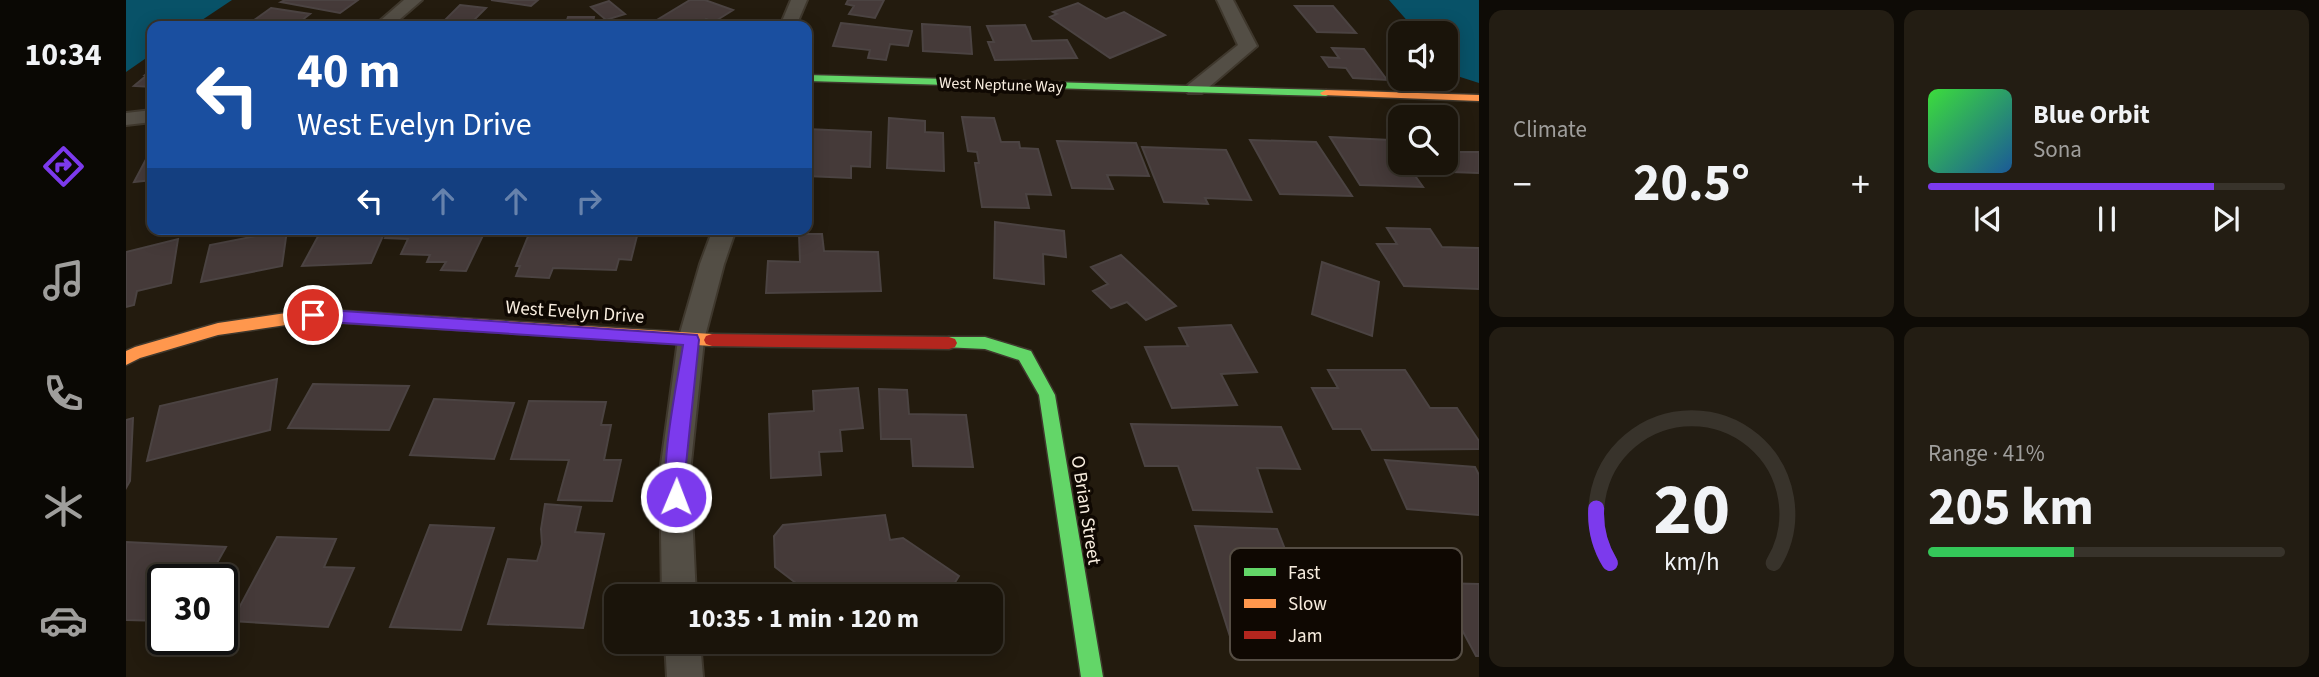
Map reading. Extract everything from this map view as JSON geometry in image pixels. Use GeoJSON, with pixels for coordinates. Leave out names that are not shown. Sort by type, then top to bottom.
{"type":"FeatureCollection","features":[{"type":"Feature","properties":{"kind":"street"},"geometry":{"type":"LineString","coordinates":[[388,21],[414,0]]}},
{"type":"Feature","properties":{"kind":"street"},"geometry":{"type":"LineString","coordinates":[[790,21],[799,0]]}},
{"type":"Feature","properties":{"kind":"street"},"geometry":{"type":"LineString","coordinates":[[1195,89],[1248,46],[1225,0]]}},
{"type":"Feature","properties":{"kind":"street","name":"West Neptune Way"},"geometry":{"type":"LineString","coordinates":[[812,78],[1479,98]]}},
{"type":"Feature","properties":{"kind":"street"},"geometry":{"type":"LineString","coordinates":[[126,119],[147,117]]}},
{"type":"Feature","properties":{"kind":"street"},"geometry":{"type":"LineString","coordinates":[[679,584],[675,472],[691,340],[723,235]]}},
{"type":"Feature","properties":{"kind":"street","name":"West Evelyn Drive"},"geometry":{"type":"LineString","coordinates":[[126,359],[218,329],[313,315],[691,340],[985,343],[1025,355]]}},
{"type":"Feature","properties":{"kind":"street","name":"O Brian Street"},"geometry":{"type":"LineString","coordinates":[[1025,355],[1047,395],[1092,677]]}},
{"type":"Feature","properties":{"kind":"street"},"geometry":{"type":"LineString","coordinates":[[683,654],[685,677]]}},
{"type":"Feature","properties":{"kind":"water"},"geometry":{"type":"Polygon","coordinates":[[[126,0],[232,0],[200,21],[147,21],[147,57],[126,72],[126,0]]]}},
{"type":"Feature","properties":{"kind":"water"},"geometry":{"type":"Polygon","coordinates":[[[1389,0],[1479,0],[1479,83],[1458,76],[1458,21],[1407,21],[1389,0]]]}},
{"type":"Feature","properties":{"kind":"building"},"geometry":{"type":"Polygon","coordinates":[[[358,0],[340,13],[281,2],[358,0]]]}},
{"type":"Feature","properties":{"kind":"building"},"geometry":{"type":"Polygon","coordinates":[[[491,0],[538,0],[531,6],[491,0]]]}},
{"type":"Feature","properties":{"kind":"building"},"geometry":{"type":"Polygon","coordinates":[[[690,0],[705,0],[733,10],[716,21],[655,21],[690,0]]]}},
{"type":"Feature","properties":{"kind":"building"},"geometry":{"type":"Polygon","coordinates":[[[848,0],[884,0],[875,18],[849,14],[854,6],[846,4],[848,0]]]}},
{"type":"Feature","properties":{"kind":"building"},"geometry":{"type":"Polygon","coordinates":[[[609,1],[625,14],[606,20],[591,7],[609,1]]]}},
{"type":"Feature","properties":{"kind":"building"},"geometry":{"type":"Polygon","coordinates":[[[1078,3],[1106,19],[1124,12],[1165,35],[1110,58],[1050,17],[1057,14],[1053,12],[1078,3]]]}},
{"type":"Feature","properties":{"kind":"building"},"geometry":{"type":"Polygon","coordinates":[[[460,5],[486,8],[473,21],[444,21],[460,5]]]}},
{"type":"Feature","properties":{"kind":"building"},"geometry":{"type":"Polygon","coordinates":[[[1295,6],[1333,6],[1356,33],[1317,32],[1295,6]]]}},
{"type":"Feature","properties":{"kind":"building"},"geometry":{"type":"Polygon","coordinates":[[[271,8],[310,14],[301,21],[253,21],[271,8]]]}},
{"type":"Feature","properties":{"kind":"building"},"geometry":{"type":"Polygon","coordinates":[[[568,17],[594,17],[593,21],[567,21],[568,17]]]}},
{"type":"Feature","properties":{"kind":"building"},"geometry":{"type":"Polygon","coordinates":[[[841,23],[912,31],[908,46],[890,44],[886,60],[868,58],[870,50],[833,46],[841,23]]]}},
{"type":"Feature","properties":{"kind":"building"},"geometry":{"type":"Polygon","coordinates":[[[922,24],[970,27],[972,54],[923,51],[922,24]]]}},
{"type":"Feature","properties":{"kind":"building"},"geometry":{"type":"Polygon","coordinates":[[[1025,25],[1032,41],[1067,40],[1077,58],[995,60],[988,42],[994,42],[987,26],[1025,25]]]}},
{"type":"Feature","properties":{"kind":"building"},"geometry":{"type":"Polygon","coordinates":[[[1332,48],[1364,49],[1387,80],[1353,78],[1346,68],[1329,67],[1322,57],[1339,58],[1332,48]]]}},
{"type":"Feature","properties":{"kind":"building"},"geometry":{"type":"Polygon","coordinates":[[[147,75],[147,87],[134,86],[147,75]]]}},
{"type":"Feature","properties":{"kind":"building"},"geometry":{"type":"Polygon","coordinates":[[[962,117],[994,118],[1001,142],[1019,142],[1020,148],[1038,149],[1051,195],[1026,194],[1029,208],[982,207],[975,163],[979,163],[977,152],[968,151],[962,117]]]}},
{"type":"Feature","properties":{"kind":"building"},"geometry":{"type":"Polygon","coordinates":[[[889,118],[925,121],[925,132],[943,133],[944,171],[887,168],[889,118]]]}},
{"type":"Feature","properties":{"kind":"building"},"geometry":{"type":"Polygon","coordinates":[[[812,129],[871,132],[870,167],[851,166],[851,178],[812,176],[812,129]]]}},
{"type":"Feature","properties":{"kind":"building"},"geometry":{"type":"Polygon","coordinates":[[[1330,137],[1388,140],[1388,175],[1414,175],[1423,187],[1360,185],[1330,137]]]}},
{"type":"Feature","properties":{"kind":"building"},"geometry":{"type":"Polygon","coordinates":[[[1250,140],[1316,142],[1352,196],[1280,194],[1250,140]]]}},
{"type":"Feature","properties":{"kind":"building"},"geometry":{"type":"Polygon","coordinates":[[[1057,141],[1136,143],[1149,176],[1107,175],[1113,189],[1072,188],[1057,141]]]}},
{"type":"Feature","properties":{"kind":"building"},"geometry":{"type":"Polygon","coordinates":[[[1142,147],[1226,150],[1251,200],[1205,198],[1208,204],[1164,202],[1142,147]]]}},
{"type":"Feature","properties":{"kind":"building"},"geometry":{"type":"Polygon","coordinates":[[[1458,152],[1479,152],[1479,173],[1458,172],[1458,152]]]}},
{"type":"Feature","properties":{"kind":"building"},"geometry":{"type":"Polygon","coordinates":[[[147,157],[147,181],[134,182],[147,157]]]}},
{"type":"Feature","properties":{"kind":"building"},"geometry":{"type":"Polygon","coordinates":[[[995,222],[1064,231],[1066,257],[1043,254],[1044,284],[994,278],[995,222]]]}},
{"type":"Feature","properties":{"kind":"building"},"geometry":{"type":"Polygon","coordinates":[[[1387,228],[1430,229],[1442,247],[1479,248],[1479,289],[1404,286],[1377,244],[1397,244],[1387,228]]]}},
{"type":"Feature","properties":{"kind":"building"},"geometry":{"type":"Polygon","coordinates":[[[822,234],[824,251],[878,252],[881,291],[766,293],[768,261],[800,262],[799,235],[822,234]]]}},
{"type":"Feature","properties":{"kind":"building"},"geometry":{"type":"Polygon","coordinates":[[[261,235],[286,235],[282,266],[201,282],[210,245],[261,235]]]}},
{"type":"Feature","properties":{"kind":"building"},"geometry":{"type":"Polygon","coordinates":[[[319,235],[383,235],[371,263],[302,266],[319,235]]]}},
{"type":"Feature","properties":{"kind":"building"},"geometry":{"type":"Polygon","coordinates":[[[387,235],[483,235],[466,271],[441,270],[446,262],[427,262],[430,255],[401,254],[408,239],[385,238],[387,235]]]}},
{"type":"Feature","properties":{"kind":"building"},"geometry":{"type":"Polygon","coordinates":[[[529,235],[637,236],[631,260],[619,259],[616,270],[553,268],[549,278],[516,276],[520,266],[516,266],[529,235]]]}},
{"type":"Feature","properties":{"kind":"building"},"geometry":{"type":"Polygon","coordinates":[[[178,239],[171,283],[137,291],[134,305],[126,307],[126,252],[178,239]]]}},
{"type":"Feature","properties":{"kind":"building"},"geometry":{"type":"Polygon","coordinates":[[[1121,255],[1176,306],[1146,320],[1127,302],[1111,308],[1093,291],[1108,284],[1091,267],[1121,255]]]}},
{"type":"Feature","properties":{"kind":"building"},"geometry":{"type":"Polygon","coordinates":[[[1322,262],[1379,282],[1372,336],[1312,314],[1322,262]]]}},
{"type":"Feature","properties":{"kind":"building"},"geometry":{"type":"Polygon","coordinates":[[[1231,325],[1257,372],[1221,374],[1237,405],[1172,408],[1145,347],[1188,346],[1179,328],[1231,325]]]}},
{"type":"Feature","properties":{"kind":"building"},"geometry":{"type":"Polygon","coordinates":[[[1328,370],[1405,370],[1430,408],[1457,408],[1479,441],[1479,449],[1372,450],[1361,429],[1333,429],[1312,388],[1338,388],[1328,370]]]}},
{"type":"Feature","properties":{"kind":"building"},"geometry":{"type":"Polygon","coordinates":[[[277,379],[270,430],[147,461],[160,406],[277,379]]]}},
{"type":"Feature","properties":{"kind":"building"},"geometry":{"type":"Polygon","coordinates":[[[313,384],[409,386],[389,430],[288,428],[313,384]]]}},
{"type":"Feature","properties":{"kind":"building"},"geometry":{"type":"Polygon","coordinates":[[[858,388],[863,428],[840,430],[842,451],[819,452],[821,475],[771,478],[769,414],[814,411],[813,391],[858,388]]]}},
{"type":"Feature","properties":{"kind":"building"},"geometry":{"type":"Polygon","coordinates":[[[879,389],[907,390],[909,414],[966,415],[973,467],[913,466],[911,439],[881,439],[879,389]]]}},
{"type":"Feature","properties":{"kind":"building"},"geometry":{"type":"Polygon","coordinates":[[[434,399],[514,403],[494,459],[410,455],[434,399]]]}},
{"type":"Feature","properties":{"kind":"building"},"geometry":{"type":"Polygon","coordinates":[[[529,401],[606,402],[601,425],[611,425],[604,460],[621,460],[612,501],[558,500],[569,460],[511,459],[529,401]]]}},
{"type":"Feature","properties":{"kind":"building"},"geometry":{"type":"Polygon","coordinates":[[[133,418],[130,481],[126,488],[126,420],[133,418]]]}},
{"type":"Feature","properties":{"kind":"building"},"geometry":{"type":"Polygon","coordinates":[[[1131,424],[1281,427],[1300,469],[1257,468],[1272,512],[1193,510],[1178,466],[1145,466],[1131,424]]]}},
{"type":"Feature","properties":{"kind":"building"},"geometry":{"type":"Polygon","coordinates":[[[1385,460],[1475,467],[1479,475],[1479,515],[1407,509],[1385,460]]]}},
{"type":"Feature","properties":{"kind":"building"},"geometry":{"type":"Polygon","coordinates":[[[545,504],[581,507],[575,532],[604,534],[583,628],[488,624],[508,559],[537,561],[542,544],[541,529],[545,504]]]}},
{"type":"Feature","properties":{"kind":"building"},"geometry":{"type":"Polygon","coordinates":[[[885,515],[890,540],[903,538],[959,576],[954,584],[797,584],[775,567],[774,536],[783,525],[885,515]]]}},
{"type":"Feature","properties":{"kind":"building"},"geometry":{"type":"Polygon","coordinates":[[[430,525],[494,528],[461,630],[390,627],[430,525]]]}},
{"type":"Feature","properties":{"kind":"building"},"geometry":{"type":"Polygon","coordinates":[[[1195,526],[1277,529],[1285,548],[1230,548],[1230,636],[1195,526]]]}},
{"type":"Feature","properties":{"kind":"building"},"geometry":{"type":"Polygon","coordinates":[[[277,537],[336,539],[324,567],[354,568],[328,627],[238,621],[238,610],[277,537]]]}},
{"type":"Feature","properties":{"kind":"building"},"geometry":{"type":"Polygon","coordinates":[[[126,542],[226,547],[216,564],[147,564],[147,621],[126,620],[126,542]]]}},
{"type":"Feature","properties":{"kind":"building"},"geometry":{"type":"Polygon","coordinates":[[[1462,584],[1479,584],[1479,656],[1476,656],[1462,630],[1462,584]]]}},
{"type":"Feature","properties":{"kind":"traffic: fast"},"geometry":{"type":"LineString","coordinates":[[812,78],[1326,93]]}},
{"type":"Feature","properties":{"kind":"traffic: fast"},"geometry":{"type":"LineString","coordinates":[[949,343],[985,343],[1025,355],[1047,395],[1092,677]]}},
{"type":"Feature","properties":{"kind":"traffic: slow"},"geometry":{"type":"LineString","coordinates":[[1326,93],[1479,98]]}},
{"type":"Feature","properties":{"kind":"traffic: slow"},"geometry":{"type":"LineString","coordinates":[[126,359],[135,353],[218,329],[313,315],[712,340]]}},
{"type":"Feature","properties":{"kind":"traffic: jam"},"geometry":{"type":"LineString","coordinates":[[712,340],[949,343]]}},
{"type":"Feature","properties":{"kind":"route"},"geometry":{"type":"LineString","coordinates":[[313,315],[691,340],[675,472],[676,497]]}}]}
